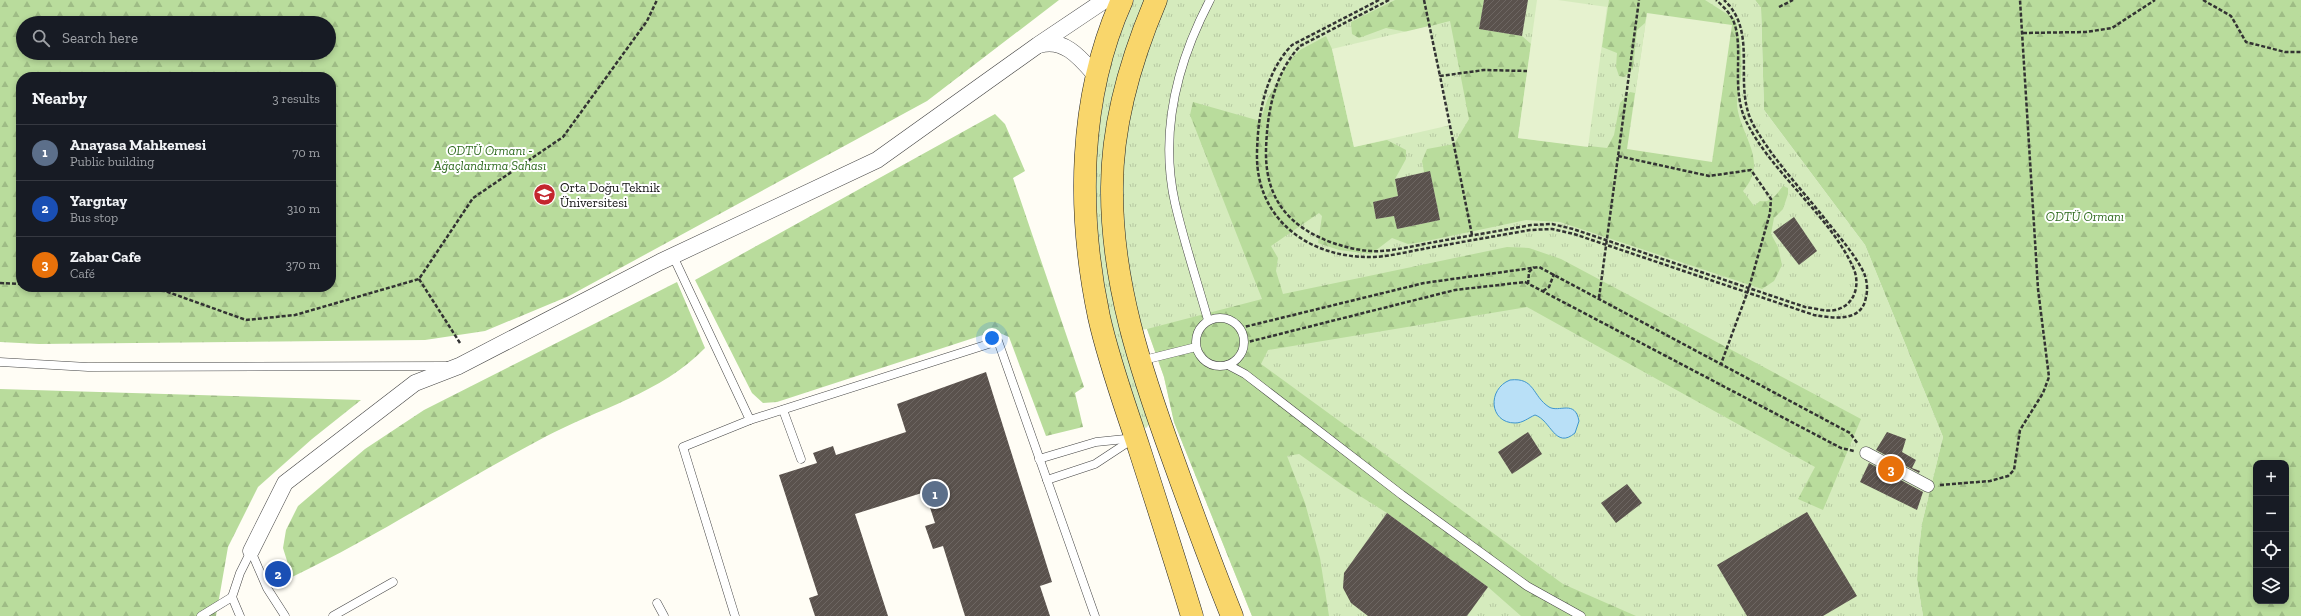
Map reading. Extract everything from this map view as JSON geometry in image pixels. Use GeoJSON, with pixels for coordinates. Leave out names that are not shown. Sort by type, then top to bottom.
{"type":"FeatureCollection","features":[{"type":"Feature","properties":{"kind":"main road"},"geometry":{"type":"LineString","coordinates":[[1122,0],[1109,35],[1097,78],[1087,134],[1085,175],[1089,248],[1093,279],[1104,336],[1192,616]]}},
{"type":"Feature","properties":{"kind":"main road"},"geometry":{"type":"LineString","coordinates":[[1156,0],[1139,38],[1124,93],[1112,171],[1113,215],[1119,277],[1140,362],[1162,428],[1232,616]]}},
{"type":"Feature","properties":{"kind":"main road"},"geometry":{"type":"LineString","coordinates":[[1136,438],[1162,428]]}},
{"type":"Feature","properties":{"kind":"street"},"geometry":{"type":"LineString","coordinates":[[251,551],[285,483],[416,383],[459,366],[673,256],[877,160],[1038,45],[1105,0]]}},
{"type":"Feature","properties":{"kind":"street"},"geometry":{"type":"LineString","coordinates":[[1038,45],[1048,42],[1068,48],[1097,78]]}},
{"type":"Feature","properties":{"kind":"street"},"geometry":{"type":"LineString","coordinates":[[1866,454],[1928,486]]}},
{"type":"Feature","properties":{"kind":"lane"},"geometry":{"type":"LineString","coordinates":[[1208,320],[1175,202],[1169,137],[1174,94],[1185,58],[1210,0]]}},
{"type":"Feature","properties":{"kind":"lane"},"geometry":{"type":"LineString","coordinates":[[673,256],[750,420]]}},
{"type":"Feature","properties":{"kind":"lane"},"geometry":{"type":"LineString","coordinates":[[1217,317],[1226,318],[1234,322],[1240,328],[1244,343],[1241,354],[1231,363],[1212,365],[1199,355],[1196,347],[1198,331],[1208,320],[1217,317]]}},
{"type":"Feature","properties":{"kind":"lane"},"geometry":{"type":"LineString","coordinates":[[735,616],[683,447],[750,420],[998,341],[1095,616]]}},
{"type":"Feature","properties":{"kind":"lane"},"geometry":{"type":"LineString","coordinates":[[1140,362],[1196,347]]}},
{"type":"Feature","properties":{"kind":"lane"},"geometry":{"type":"LineString","coordinates":[[0,362],[88,367],[459,366]]}},
{"type":"Feature","properties":{"kind":"lane"},"geometry":{"type":"LineString","coordinates":[[1231,363],[1402,495],[1527,586],[1581,616]]}},
{"type":"Feature","properties":{"kind":"lane"},"geometry":{"type":"LineString","coordinates":[[783,410],[801,459]]}},
{"type":"Feature","properties":{"kind":"lane"},"geometry":{"type":"LineString","coordinates":[[1039,458],[1096,442],[1136,438]]}},
{"type":"Feature","properties":{"kind":"lane"},"geometry":{"type":"LineString","coordinates":[[1047,480],[1095,464],[1136,438]]}},
{"type":"Feature","properties":{"kind":"lane"},"geometry":{"type":"LineString","coordinates":[[201,616],[232,597],[240,574],[251,551]]}},
{"type":"Feature","properties":{"kind":"lane"},"geometry":{"type":"LineString","coordinates":[[251,551],[267,588],[286,616]]}},
{"type":"Feature","properties":{"kind":"lane"},"geometry":{"type":"LineString","coordinates":[[336,615],[393,582]]}},
{"type":"Feature","properties":{"kind":"lane"},"geometry":{"type":"LineString","coordinates":[[232,597],[240,616]]}},
{"type":"Feature","properties":{"kind":"lane"},"geometry":{"type":"LineString","coordinates":[[657,603],[664,616]]}},
{"type":"Feature","properties":{"kind":"path"},"geometry":{"type":"LineString","coordinates":[[168,292],[246,320],[296,315],[419,278],[473,198],[562,136],[647,21],[657,0]]}},
{"type":"Feature","properties":{"kind":"path"},"geometry":{"type":"LineString","coordinates":[[1379,0],[1292,46],[1281,57],[1274,71],[1263,101],[1257,143],[1256,167],[1260,189],[1281,224],[1314,244],[1354,256],[1375,257],[1540,229],[1562,231],[1814,315],[1843,318],[1860,311],[1865,304],[1867,285],[1864,274],[1851,252],[1775,157],[1753,125],[1744,92],[1743,32],[1739,17],[1724,0]]}},
{"type":"Feature","properties":{"kind":"path"},"geometry":{"type":"LineString","coordinates":[[1389,0],[1300,46],[1290,57],[1282,71],[1272,100],[1266,141],[1266,163],[1270,185],[1290,219],[1304,230],[1341,246],[1380,251],[1472,235],[1552,224],[1607,240],[1805,307],[1834,310],[1850,303],[1854,296],[1856,278],[1854,268],[1842,246],[1768,154],[1747,123],[1741,110],[1738,92],[1736,34],[1732,18],[1716,0]]}},
{"type":"Feature","properties":{"kind":"path"},"geometry":{"type":"LineString","coordinates":[[1424,0],[1472,235]]}},
{"type":"Feature","properties":{"kind":"path"},"geometry":{"type":"LineString","coordinates":[[1599,298],[1639,0]]}},
{"type":"Feature","properties":{"kind":"path"},"geometry":{"type":"LineString","coordinates":[[1779,7],[1793,0]]}},
{"type":"Feature","properties":{"kind":"path"},"geometry":{"type":"LineString","coordinates":[[1928,486],[1990,481],[2008,476],[2014,470],[2017,459],[2016,444],[2020,430],[2044,393],[2049,377],[2038,289],[2020,0]]}},
{"type":"Feature","properties":{"kind":"path"},"geometry":{"type":"LineString","coordinates":[[2023,33],[2086,32],[2112,28],[2155,0]]}},
{"type":"Feature","properties":{"kind":"path"},"geometry":{"type":"LineString","coordinates":[[2203,0],[2231,16],[2246,42],[2285,52],[2301,52]]}},
{"type":"Feature","properties":{"kind":"path"},"geometry":{"type":"LineString","coordinates":[[1440,76],[1484,70],[1527,71]]}},
{"type":"Feature","properties":{"kind":"path"},"geometry":{"type":"LineString","coordinates":[[1618,156],[1709,176],[1751,170],[1771,199],[1770,213],[1749,288],[1721,364]]}},
{"type":"Feature","properties":{"kind":"path"},"geometry":{"type":"LineString","coordinates":[[1528,284],[1529,272],[1534,267]]}},
{"type":"Feature","properties":{"kind":"path"},"geometry":{"type":"LineString","coordinates":[[1240,328],[1424,284],[1539,267],[1850,433],[1866,454]]}},
{"type":"Feature","properties":{"kind":"path"},"geometry":{"type":"LineString","coordinates":[[1543,291],[1549,287],[1554,274]]}},
{"type":"Feature","properties":{"kind":"path"},"geometry":{"type":"LineString","coordinates":[[419,278],[460,343]]}},
{"type":"Feature","properties":{"kind":"path"},"geometry":{"type":"LineString","coordinates":[[0,283],[16,284]]}},
{"type":"Feature","properties":{"kind":"path"},"geometry":{"type":"LineString","coordinates":[[1244,343],[1455,290],[1528,284],[1841,448],[1866,454]]}},
{"type":"Feature","properties":{"kind":"green space","name":"ODTÜ Ormanı - Ağaçlandırma Sahası"},"geometry":{"type":"Polygon","coordinates":[[[0,0],[1059,0],[927,101],[569,296],[485,331],[425,340],[39,344],[0,342],[0,0]]]}},
{"type":"Feature","properties":{"kind":"green space"},"geometry":{"type":"Polygon","coordinates":[[[1134,0],[1148,0],[1107,143],[1151,423],[1146,428],[1142,426],[1112,328],[1099,261],[1094,155],[1111,58],[1134,0]]]}},
{"type":"Feature","properties":{"kind":"green space"},"geometry":{"type":"Polygon","coordinates":[[[1156,0],[1755,0],[1761,8],[1764,110],[1865,245],[1943,437],[1922,523],[1918,557],[1917,580],[1923,616],[1252,616],[1174,422],[1164,377],[1147,329],[1131,332],[1112,187],[1156,0]]]}},
{"type":"Feature","properties":{"kind":"green space"},"geometry":{"type":"Polygon","coordinates":[[[1395,0],[1484,0],[1479,29],[1522,36],[1531,44],[1518,138],[1607,148],[1614,135],[1620,103],[1630,92],[1635,93],[1627,149],[1647,13],[1645,23],[1637,30],[1633,69],[1624,77],[1619,76],[1616,67],[1617,53],[1602,47],[1609,0],[1705,0],[1735,19],[1741,48],[1741,77],[1737,104],[1739,115],[1751,148],[1754,169],[1751,180],[1743,191],[1754,206],[1760,201],[1767,201],[1773,198],[1783,186],[1788,188],[1788,194],[1783,209],[1774,218],[1771,234],[1778,247],[1782,265],[1774,281],[1762,289],[1560,222],[1526,220],[1408,244],[1392,238],[1371,254],[1339,250],[1318,243],[1322,216],[1319,213],[1271,246],[1278,258],[1276,271],[1283,294],[1507,247],[1529,248],[1561,259],[1861,419],[1823,510],[1798,499],[1815,467],[1527,307],[1268,350],[1261,364],[1563,584],[1636,616],[1521,616],[1488,587],[1387,513],[1344,486],[1299,454],[1287,456],[1305,503],[1320,558],[1329,616],[1252,616],[1174,422],[1164,377],[1147,329],[1262,299],[1190,115],[1193,102],[1260,121],[1268,98],[1291,59],[1300,50],[1326,36],[1332,49],[1354,147],[1387,140],[1406,150],[1406,159],[1395,179],[1398,196],[1373,202],[1376,219],[1394,216],[1397,229],[1440,220],[1430,172],[1424,172],[1422,161],[1427,149],[1454,144],[1469,119],[1450,21],[1407,32],[1386,28],[1359,38],[1352,34],[1351,22],[1395,0]]]}},
{"type":"Feature","properties":{"kind":"green space"},"geometry":{"type":"Polygon","coordinates":[[[1537,0],[1558,0],[1607,7],[1588,147],[1518,138],[1537,0]]]}},
{"type":"Feature","properties":{"kind":"green space","name":"ODTÜ Ormanı"},"geometry":{"type":"Polygon","coordinates":[[[1755,0],[2301,0],[2301,616],[1923,616],[1917,580],[1918,557],[1922,523],[1943,437],[1865,245],[1764,110],[1761,8],[1755,0]]]}},
{"type":"Feature","properties":{"kind":"green space"},"geometry":{"type":"Polygon","coordinates":[[[1647,13],[1732,25],[1712,162],[1627,149],[1647,13]]]}},
{"type":"Feature","properties":{"kind":"green space"},"geometry":{"type":"Polygon","coordinates":[[[1429,26],[1451,125],[1354,147],[1332,49],[1429,26]]]}},
{"type":"Feature","properties":{"kind":"green space"},"geometry":{"type":"Polygon","coordinates":[[[995,114],[1005,124],[1025,171],[1013,178],[1084,387],[1075,393],[1083,427],[1046,436],[1009,337],[995,331],[777,402],[763,403],[752,393],[695,280],[995,114]]]}},
{"type":"Feature","properties":{"kind":"green space"},"geometry":{"type":"Polygon","coordinates":[[[677,282],[705,348],[688,364],[649,389],[543,438],[511,455],[387,527],[292,577],[283,548],[286,530],[298,506],[365,449],[424,410],[677,282]]]}},
{"type":"Feature","properties":{"kind":"green space"},"geometry":{"type":"Polygon","coordinates":[[[0,389],[361,400],[312,439],[258,487],[228,547],[216,616],[0,616],[0,389]]]}},
{"type":"Feature","properties":{"kind":"water"},"geometry":{"type":"Polygon","coordinates":[[[1510,380],[1524,381],[1529,384],[1543,403],[1549,407],[1557,409],[1570,408],[1574,410],[1579,421],[1575,433],[1563,438],[1558,436],[1545,422],[1535,415],[1518,423],[1506,422],[1500,418],[1494,405],[1495,398],[1497,391],[1503,384],[1510,380]]]}},
{"type":"Feature","properties":{"kind":"building"},"geometry":{"type":"Polygon","coordinates":[[[1484,0],[1528,0],[1522,36],[1479,29],[1484,0]]]}},
{"type":"Feature","properties":{"kind":"building"},"geometry":{"type":"Polygon","coordinates":[[[1430,171],[1440,220],[1397,229],[1394,216],[1376,219],[1373,202],[1398,196],[1395,179],[1430,171]]]}},
{"type":"Feature","properties":{"kind":"building"},"geometry":{"type":"Polygon","coordinates":[[[1794,217],[1817,251],[1799,265],[1773,232],[1794,217]]]}},
{"type":"Feature","properties":{"kind":"building"},"geometry":{"type":"Polygon","coordinates":[[[986,372],[1052,582],[1040,586],[1050,616],[965,616],[943,546],[933,549],[925,526],[935,523],[925,492],[855,514],[888,616],[815,616],[809,598],[818,595],[779,475],[817,463],[813,453],[833,446],[836,455],[906,432],[897,404],[986,372]]]}},
{"type":"Feature","properties":{"kind":"building"},"geometry":{"type":"Polygon","coordinates":[[[1528,432],[1542,454],[1512,474],[1498,452],[1528,432]]]}},
{"type":"Feature","properties":{"kind":"building"},"geometry":{"type":"Polygon","coordinates":[[[1887,432],[1906,439],[1902,452],[1916,460],[1912,468],[1920,471],[1919,473],[1876,450],[1887,432]]]}},
{"type":"Feature","properties":{"kind":"building"},"geometry":{"type":"Polygon","coordinates":[[[1869,463],[1923,492],[1917,510],[1860,482],[1869,463]]]}},
{"type":"Feature","properties":{"kind":"building"},"geometry":{"type":"Polygon","coordinates":[[[1627,484],[1642,503],[1616,523],[1601,503],[1627,484]]]}},
{"type":"Feature","properties":{"kind":"building"},"geometry":{"type":"Polygon","coordinates":[[[1807,512],[1857,596],[1823,616],[1747,616],[1717,565],[1807,512]]]}},
{"type":"Feature","properties":{"kind":"building"},"geometry":{"type":"Polygon","coordinates":[[[1387,513],[1488,587],[1467,616],[1368,616],[1351,603],[1343,588],[1344,573],[1387,513]]]}},
{"type":"Feature","properties":{"kind":"place","name":"Orta Doğu Teknik Üniversitesi"},"geometry":{"type":"Point","coordinates":[544,194]}},
{"type":"Feature","properties":{"kind":"place","name":"Zabar Cafe"},"geometry":{"type":"Point","coordinates":[1891,469]}},
{"type":"Feature","properties":{"kind":"place","name":"Anayasa Mahkemesi"},"geometry":{"type":"Point","coordinates":[935,494]}},
{"type":"Feature","properties":{"kind":"place","name":"Yargıtay"},"geometry":{"type":"Point","coordinates":[278,574]}}]}
